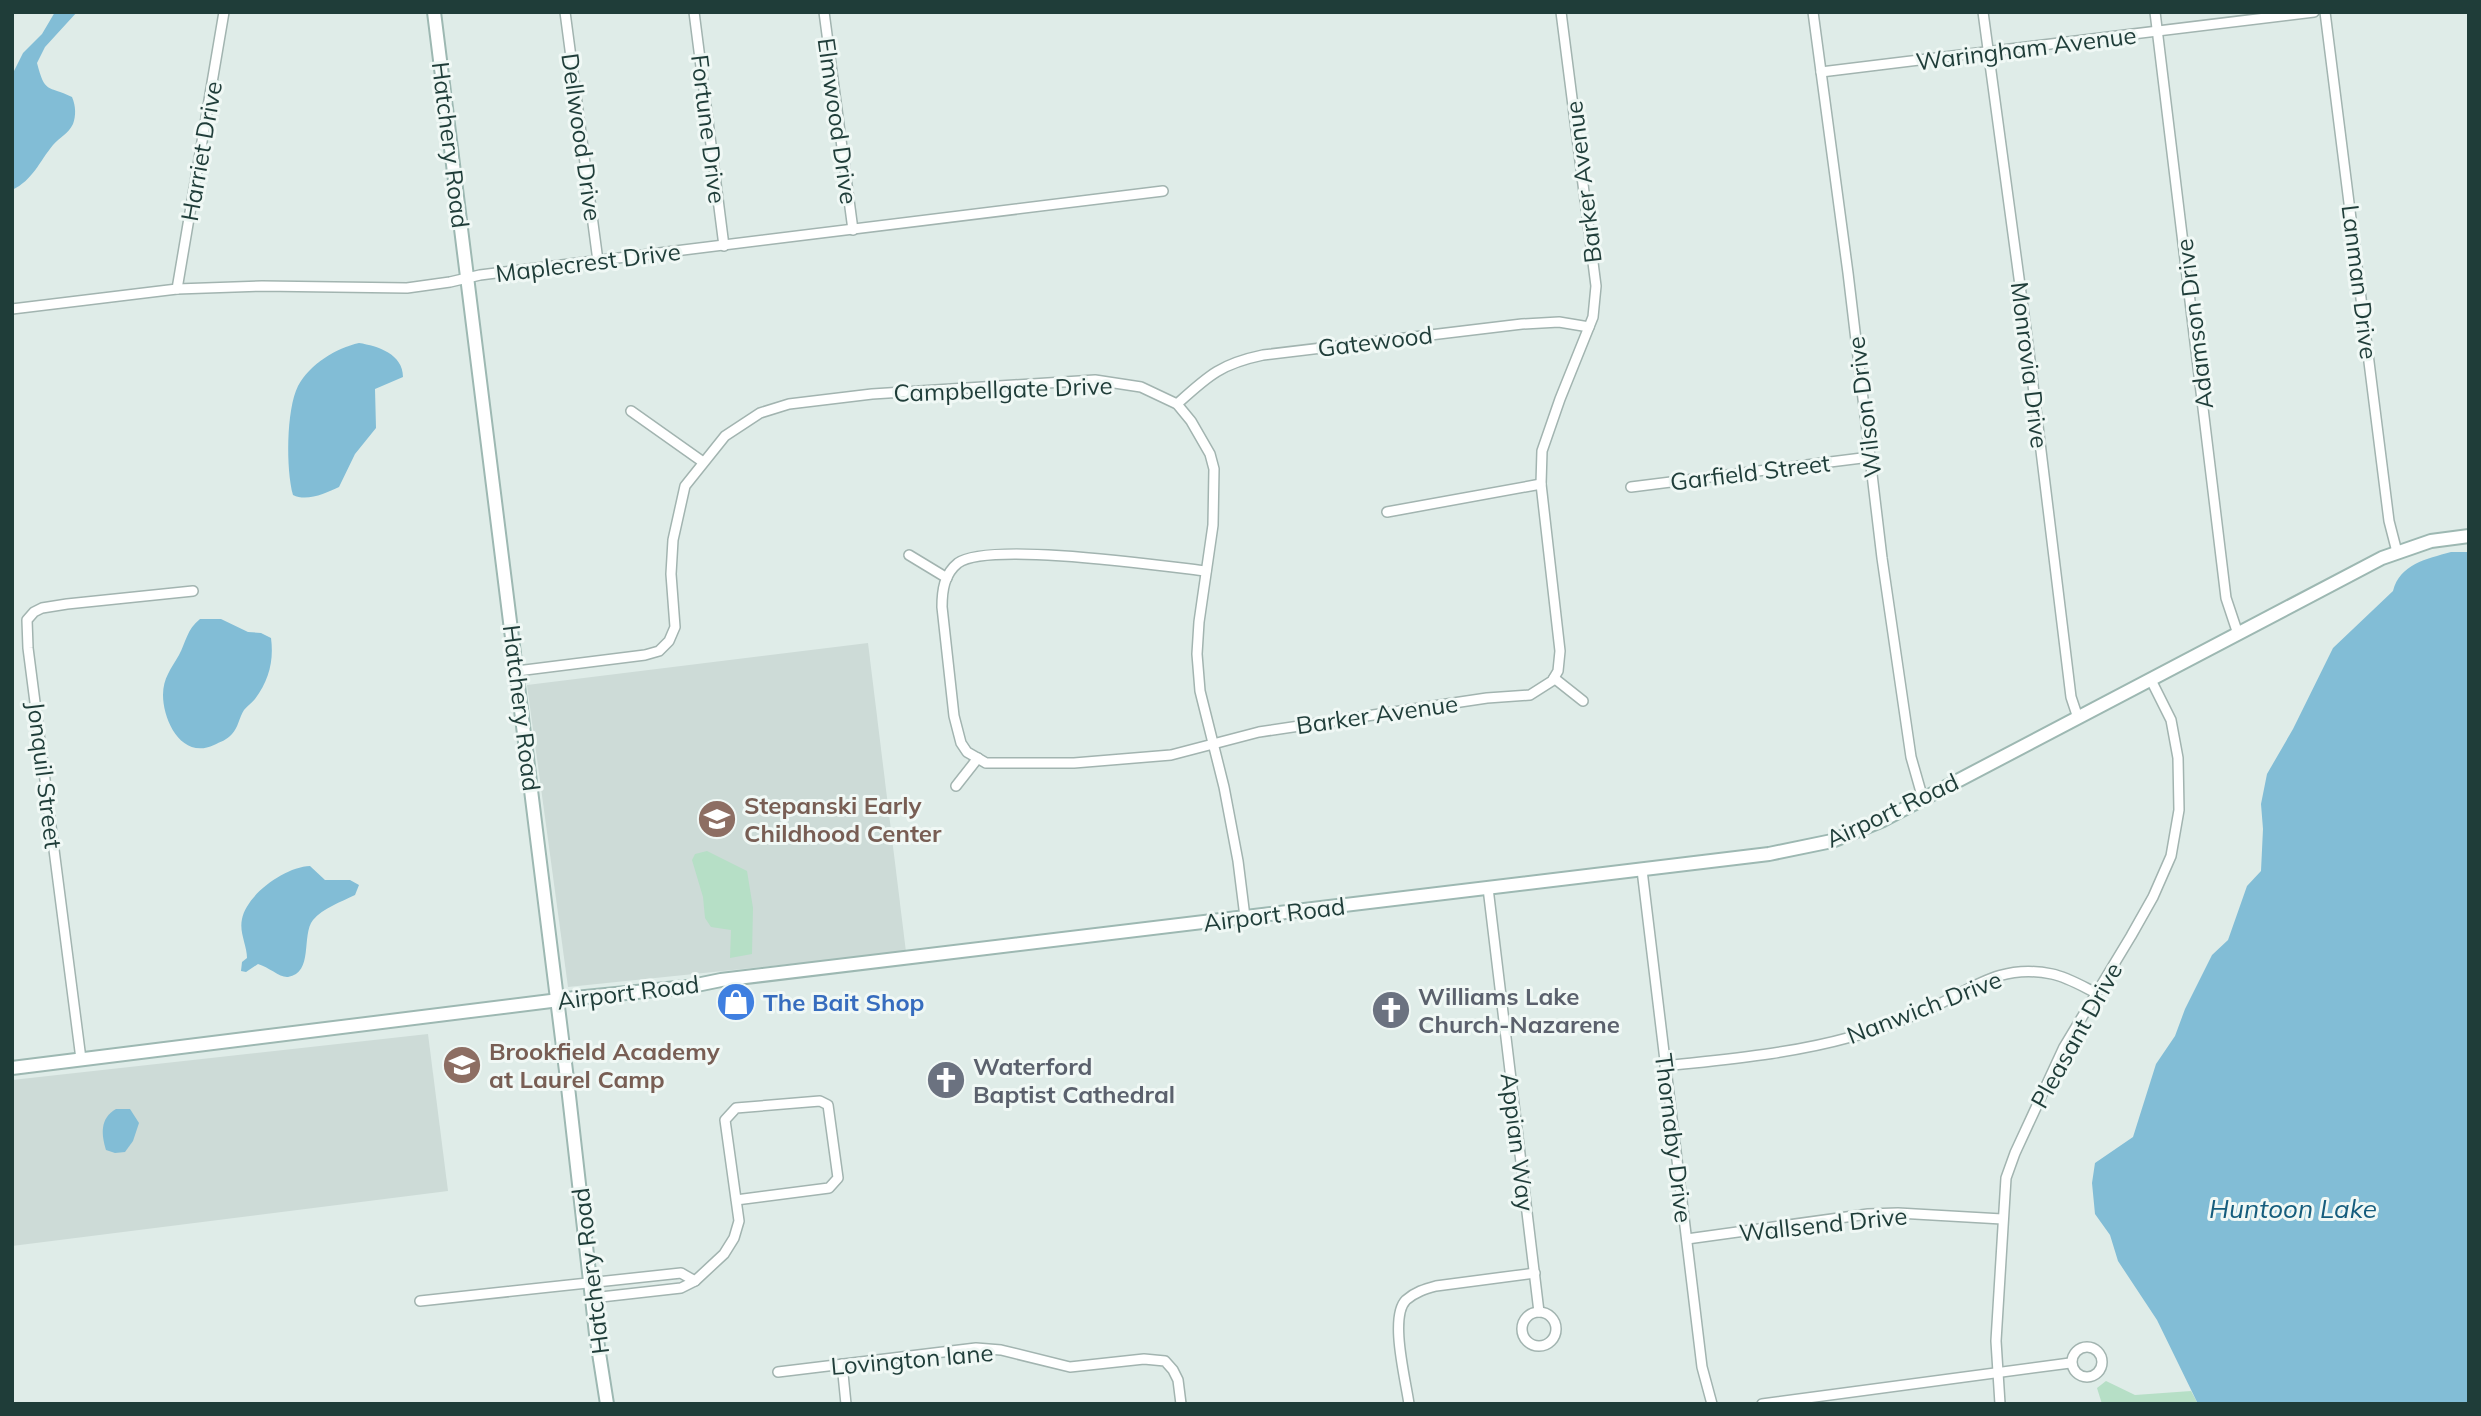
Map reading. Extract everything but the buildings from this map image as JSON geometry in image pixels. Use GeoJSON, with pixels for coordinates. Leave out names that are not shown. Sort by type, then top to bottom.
{"type":"FeatureCollection","features":[{"type":"Feature","properties":{"kind":"street","name":"Harriet Drive"},"geometry":{"type":"LineString","coordinates":[[177,289],[224,12]]}},
{"type":"Feature","properties":{"kind":"street","name":"Hatchery Road"},"geometry":{"type":"LineString","coordinates":[[435,12],[605,1404]]}},
{"type":"Feature","properties":{"kind":"street","name":"Dellwood Drive"},"geometry":{"type":"LineString","coordinates":[[565,12],[598,261]]}},
{"type":"Feature","properties":{"kind":"street","name":"Fortune Drive"},"geometry":{"type":"LineString","coordinates":[[694,12],[724,246]]}},
{"type":"Feature","properties":{"kind":"street","name":"Elmwood Drive"},"geometry":{"type":"LineString","coordinates":[[824,12],[853,230]]}},
{"type":"Feature","properties":{"kind":"street","name":"Barker Avenue"},"geometry":{"type":"LineString","coordinates":[[978,758],[986,763],[1074,763],[1171,755],[1259,732],[1487,698],[1530,695],[1554,678],[1558,671],[1560,651],[1541,484],[1542,451],[1593,317],[1596,286],[1561,12]]}},
{"type":"Feature","properties":{"kind":"street","name":"Wilson Drive"},"geometry":{"type":"LineString","coordinates":[[1813,12],[1911,757],[1923,799]]}},
{"type":"Feature","properties":{"kind":"street","name":"Monrovia Drive"},"geometry":{"type":"LineString","coordinates":[[1983,12],[2029,352],[2071,697],[2078,718]]}},
{"type":"Feature","properties":{"kind":"street","name":"Adamson Drive"},"geometry":{"type":"LineString","coordinates":[[2155,12],[2226,598],[2238,634]]}},
{"type":"Feature","properties":{"kind":"street","name":"Waringham Avenue"},"geometry":{"type":"LineString","coordinates":[[1821,72],[2314,12]]}},
{"type":"Feature","properties":{"kind":"street","name":"Lanman Drive"},"geometry":{"type":"LineString","coordinates":[[2325,12],[2389,521],[2397,552]]}},
{"type":"Feature","properties":{"kind":"street","name":"Maplecrest Drive"},"geometry":{"type":"LineString","coordinates":[[12,309],[177,289],[261,286],[407,288],[598,261],[1163,191]]}},
{"type":"Feature","properties":{"kind":"street","name":"Gatewood"},"geometry":{"type":"LineString","coordinates":[[1177,404],[1207,377],[1235,361],[1263,355],[1522,324],[1559,322],[1589,327]]}},
{"type":"Feature","properties":{"kind":"street","name":"Campbellgate Drive"},"geometry":{"type":"LineString","coordinates":[[517,671],[659,651],[675,628],[671,574],[673,540],[685,486],[725,436],[760,413],[789,404],[823,399],[1095,380],[1141,387],[1177,404],[1191,421],[1210,454],[1214,469],[1213,525],[1197,654],[1200,691],[1226,799],[1245,917]]}},
{"type":"Feature","properties":{"kind":"street"},"geometry":{"type":"LineString","coordinates":[[631,411],[702,462]]}},
{"type":"Feature","properties":{"kind":"street","name":"Garfield Street"},"geometry":{"type":"LineString","coordinates":[[1631,486],[1870,457]]}},
{"type":"Feature","properties":{"kind":"street"},"geometry":{"type":"LineString","coordinates":[[1387,512],[1541,484]]}},
{"type":"Feature","properties":{"kind":"street","name":"Airport Road"},"geometry":{"type":"LineString","coordinates":[[12,1068],[1642,870],[1769,854],[1816,845],[1855,833],[1923,799],[2397,552],[2437,540],[2469,536]]}},
{"type":"Feature","properties":{"kind":"street"},"geometry":{"type":"LineString","coordinates":[[909,555],[947,578]]}},
{"type":"Feature","properties":{"kind":"street"},"geometry":{"type":"LineString","coordinates":[[956,786],[978,758],[967,752],[961,743],[954,716],[942,607],[942,590],[958,564],[972,557],[991,555],[1075,556],[1206,571]]}},
{"type":"Feature","properties":{"kind":"street","name":"Jonquil Street"},"geometry":{"type":"LineString","coordinates":[[81,1059],[28,648],[27,620],[42,608],[193,591]]}},
{"type":"Feature","properties":{"kind":"street"},"geometry":{"type":"LineString","coordinates":[[1554,678],[1583,701]]}},
{"type":"Feature","properties":{"kind":"street","name":"Pleasant Drive"},"geometry":{"type":"LineString","coordinates":[[2000,1404],[1996,1341],[2006,1178],[2064,1047],[2153,897],[2171,856],[2176,836],[2179,810],[2178,758],[2171,720],[2151,680]]}},
{"type":"Feature","properties":{"kind":"street","name":"Thornaby Drive"},"geometry":{"type":"LineString","coordinates":[[1642,870],[1702,1367],[1712,1404]]}},
{"type":"Feature","properties":{"kind":"street","name":"Appian Way"},"geometry":{"type":"LineString","coordinates":[[1488,888],[1539,1312]]}},
{"type":"Feature","properties":{"kind":"street","name":"Nanwich Drive"},"geometry":{"type":"LineString","coordinates":[[1665,1066],[1793,1051],[1853,1037],[1927,1009],[1994,976],[2014,972],[2037,971],[2055,974],[2096,993]]}},
{"type":"Feature","properties":{"kind":"street"},"geometry":{"type":"LineString","coordinates":[[592,1298],[681,1288],[695,1281],[724,1254],[734,1238],[739,1221],[736,1200],[725,1120],[736,1108],[820,1101],[828,1105],[838,1178],[828,1188],[736,1200]]}},
{"type":"Feature","properties":{"kind":"street","name":"Wallsend Drive"},"geometry":{"type":"LineString","coordinates":[[1687,1239],[1868,1214],[1898,1213],[2003,1219]]}},
{"type":"Feature","properties":{"kind":"street"},"geometry":{"type":"LineString","coordinates":[[420,1301],[681,1273],[695,1281]]}},
{"type":"Feature","properties":{"kind":"street"},"geometry":{"type":"LineString","coordinates":[[1409,1404],[1398,1316],[1405,1301],[1421,1290],[1436,1286],[1535,1273]]}},
{"type":"Feature","properties":{"kind":"street","name":"Lovington lane"},"geometry":{"type":"LineString","coordinates":[[778,1372],[976,1349],[1001,1350],[1070,1367],[1144,1359],[1165,1361],[1173,1370],[1178,1380],[1181,1404]]}},
{"type":"Feature","properties":{"kind":"street"},"geometry":{"type":"LineString","coordinates":[[1762,1404],[2070,1363]]}},
{"type":"Feature","properties":{"kind":"street"},"geometry":{"type":"LineString","coordinates":[[842,1364],[846,1404]]}},
{"type":"Feature","properties":{"kind":"shaded area","name":"Stepanski Early Childhood Center"},"geometry":{"type":"Polygon","coordinates":[[[868,643],[906,952],[568,987],[527,685],[868,643]]]}},
{"type":"Feature","properties":{"kind":"shaded area"},"geometry":{"type":"Polygon","coordinates":[[[428,1034],[448,1191],[12,1246],[12,1080],[428,1034]]]}},
{"type":"Feature","properties":{"kind":"green space"},"geometry":{"type":"Polygon","coordinates":[[[707,851],[747,871],[753,908],[752,954],[730,958],[731,930],[711,927],[705,918],[703,897],[692,860],[695,854],[707,851]]]}},
{"type":"Feature","properties":{"kind":"green space"},"geometry":{"type":"Polygon","coordinates":[[[2106,1381],[2135,1395],[2191,1391],[2198,1404],[2102,1404],[2097,1388],[2106,1381]]]}},
{"type":"Feature","properties":{"kind":"water"},"geometry":{"type":"Polygon","coordinates":[[[55,12],[77,12],[45,47],[37,63],[42,80],[48,87],[72,97],[75,107],[74,121],[31,176],[12,190],[12,75],[23,53],[42,34],[55,12]]]}},
{"type":"Feature","properties":{"kind":"water"},"geometry":{"type":"Polygon","coordinates":[[[359,343],[388,352],[399,362],[403,377],[375,389],[376,428],[355,454],[339,487],[310,497],[293,495],[288,440],[291,410],[298,386],[309,371],[324,358],[359,343]]]}},
{"type":"Feature","properties":{"kind":"water","name":"Huntoon Lake"},"geometry":{"type":"Polygon","coordinates":[[[2451,552],[2469,552],[2469,1404],[2198,1404],[2157,1320],[2118,1261],[2110,1235],[2095,1214],[2092,1183],[2095,1163],[2133,1137],[2156,1064],[2175,1036],[2185,1009],[2212,955],[2228,940],[2247,886],[2261,871],[2261,804],[2267,774],[2293,729],[2333,648],[2393,591],[2396,582],[2408,569],[2424,560],[2451,552]]]}},
{"type":"Feature","properties":{"kind":"water"},"geometry":{"type":"Polygon","coordinates":[[[200,619],[221,619],[248,632],[261,633],[271,638],[272,646],[271,662],[264,685],[244,710],[234,732],[223,741],[203,748],[184,743],[176,735],[166,716],[163,695],[168,674],[189,631],[200,619]]]}},
{"type":"Feature","properties":{"kind":"water"},"geometry":{"type":"Polygon","coordinates":[[[310,866],[325,880],[350,880],[359,885],[355,895],[327,909],[313,920],[304,961],[296,974],[285,977],[258,964],[246,972],[241,971],[242,962],[247,958],[242,919],[251,900],[268,883],[290,871],[310,866]]]}},
{"type":"Feature","properties":{"kind":"water"},"geometry":{"type":"Polygon","coordinates":[[[116,1109],[130,1109],[139,1123],[133,1141],[125,1152],[115,1153],[106,1150],[103,1132],[104,1122],[116,1109]]]}},
{"type":"Feature","properties":{"kind":"place","name":"Stepanski Early Childhood Center"},"geometry":{"type":"Point","coordinates":[717,819]}},
{"type":"Feature","properties":{"kind":"place","name":"The Bait Shop"},"geometry":{"type":"Point","coordinates":[736,1002]}},
{"type":"Feature","properties":{"kind":"place","name":"Williams Lake Church-Nazarene"},"geometry":{"type":"Point","coordinates":[1391,1010]}},
{"type":"Feature","properties":{"kind":"place","name":"Brookfield Academy at Laurel Camp"},"geometry":{"type":"Point","coordinates":[462,1065]}},
{"type":"Feature","properties":{"kind":"place","name":"Waterford Baptist Cathedral"},"geometry":{"type":"Point","coordinates":[946,1080]}}]}
